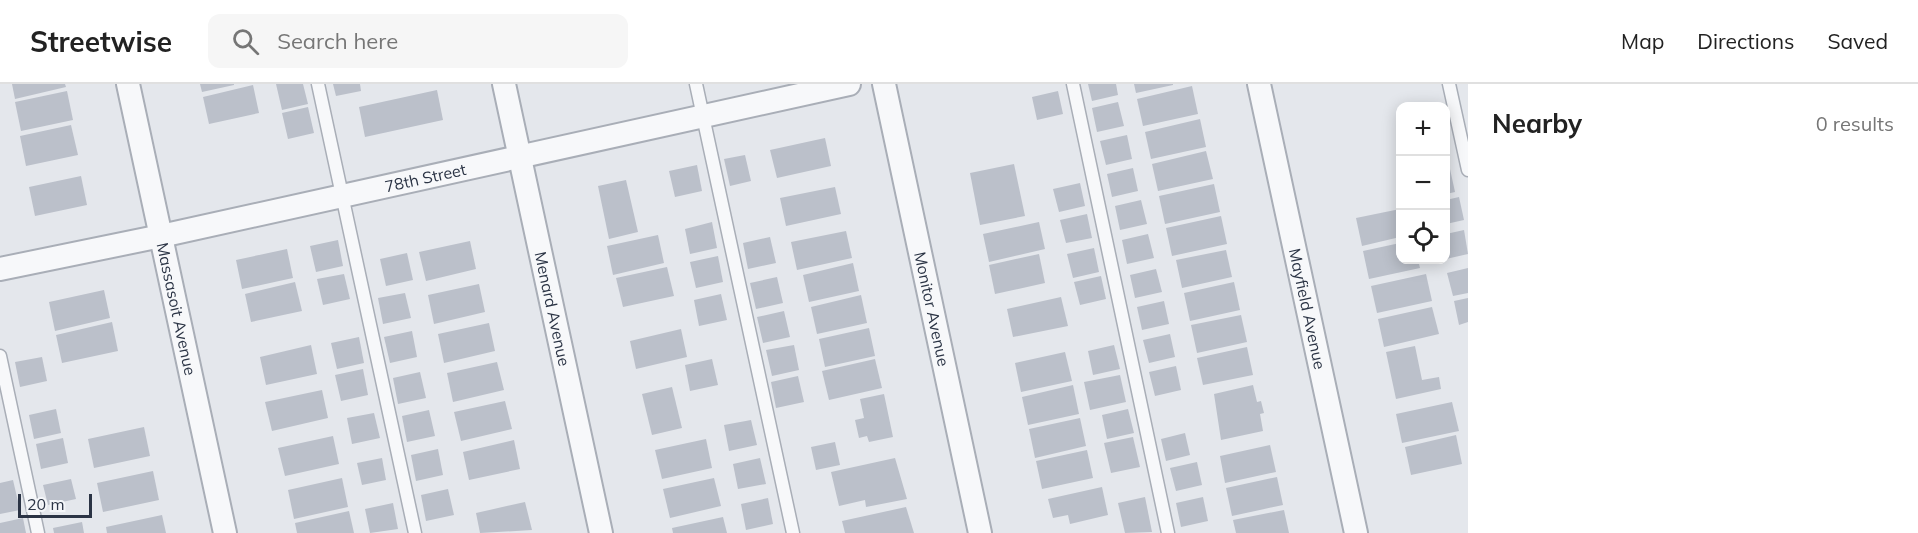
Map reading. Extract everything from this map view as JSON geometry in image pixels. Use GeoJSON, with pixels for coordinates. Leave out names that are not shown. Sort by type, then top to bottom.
{"type":"FeatureCollection","features":[{"type":"Feature","properties":{"kind":"street","name":"Massasoit Avenue"},"geometry":{"type":"LineString","coordinates":[[128,84],[225,533]]}},
{"type":"Feature","properties":{"kind":"street","name":"Menard Avenue"},"geometry":{"type":"LineString","coordinates":[[504,84],[601,533]]}},
{"type":"Feature","properties":{"kind":"street","name":"78th Street"},"geometry":{"type":"LineString","coordinates":[[0,269],[161,236],[702,114],[849,84]]}},
{"type":"Feature","properties":{"kind":"street","name":"Monitor Avenue"},"geometry":{"type":"LineString","coordinates":[[884,84],[981,533]]}},
{"type":"Feature","properties":{"kind":"street","name":"Mayfield Avenue"},"geometry":{"type":"LineString","coordinates":[[1259,84],[1356,533]]}},
{"type":"Feature","properties":{"kind":"lane"},"geometry":{"type":"LineString","coordinates":[[318,84],[415,533]]}},
{"type":"Feature","properties":{"kind":"lane"},"geometry":{"type":"LineString","coordinates":[[696,84],[793,533]]}},
{"type":"Feature","properties":{"kind":"lane"},"geometry":{"type":"LineString","coordinates":[[1073,84],[1168,533]]}},
{"type":"Feature","properties":{"kind":"lane"},"geometry":{"type":"LineString","coordinates":[[1449,84],[1468,170]]}},
{"type":"Feature","properties":{"kind":"lane"},"geometry":{"type":"LineString","coordinates":[[0,356],[38,533]]}},
{"type":"Feature","properties":{"kind":"building"},"geometry":{"type":"Polygon","coordinates":[[[12,84],[65,84],[66,87],[15,99],[12,84]]]}},
{"type":"Feature","properties":{"kind":"building"},"geometry":{"type":"Polygon","coordinates":[[[200,84],[234,84],[234,85],[202,92],[200,84]]]}},
{"type":"Feature","properties":{"kind":"building"},"geometry":{"type":"Polygon","coordinates":[[[276,84],[303,84],[308,104],[282,110],[276,84]]]}},
{"type":"Feature","properties":{"kind":"building"},"geometry":{"type":"Polygon","coordinates":[[[333,84],[360,84],[361,91],[336,96],[333,84]]]}},
{"type":"Feature","properties":{"kind":"building"},"geometry":{"type":"Polygon","coordinates":[[[1088,84],[1116,84],[1118,95],[1092,101],[1088,84]]]}},
{"type":"Feature","properties":{"kind":"building"},"geometry":{"type":"Polygon","coordinates":[[[1134,84],[1173,84],[1173,85],[1136,93],[1134,84]]]}},
{"type":"Feature","properties":{"kind":"building"},"geometry":{"type":"Polygon","coordinates":[[[253,85],[259,113],[209,124],[203,97],[253,85]]]}},
{"type":"Feature","properties":{"kind":"building"},"geometry":{"type":"Polygon","coordinates":[[[1192,86],[1198,114],[1143,126],[1137,99],[1192,86]]]}},
{"type":"Feature","properties":{"kind":"building"},"geometry":{"type":"Polygon","coordinates":[[[437,90],[443,120],[365,137],[359,107],[437,90]]]}},
{"type":"Feature","properties":{"kind":"building"},"geometry":{"type":"Polygon","coordinates":[[[67,91],[73,120],[21,131],[15,102],[67,91]]]}},
{"type":"Feature","properties":{"kind":"building"},"geometry":{"type":"Polygon","coordinates":[[[1058,91],[1063,114],[1037,120],[1032,97],[1058,91]]]}},
{"type":"Feature","properties":{"kind":"building"},"geometry":{"type":"Polygon","coordinates":[[[1118,102],[1124,126],[1097,132],[1092,108],[1118,102]]]}},
{"type":"Feature","properties":{"kind":"building"},"geometry":{"type":"Polygon","coordinates":[[[308,107],[314,133],[288,139],[282,113],[308,107]]]}},
{"type":"Feature","properties":{"kind":"building"},"geometry":{"type":"Polygon","coordinates":[[[1200,119],[1206,147],[1151,159],[1145,132],[1200,119]]]}},
{"type":"Feature","properties":{"kind":"building"},"geometry":{"type":"Polygon","coordinates":[[[71,125],[78,155],[26,166],[20,136],[71,125]]]}},
{"type":"Feature","properties":{"kind":"building"},"geometry":{"type":"Polygon","coordinates":[[[1127,135],[1132,159],[1106,165],[1100,141],[1127,135]]]}},
{"type":"Feature","properties":{"kind":"building"},"geometry":{"type":"Polygon","coordinates":[[[825,138],[831,166],[777,178],[770,150],[825,138]]]}},
{"type":"Feature","properties":{"kind":"building"},"geometry":{"type":"Polygon","coordinates":[[[1206,151],[1213,179],[1158,191],[1152,164],[1206,151]]]}},
{"type":"Feature","properties":{"kind":"building"},"geometry":{"type":"Polygon","coordinates":[[[745,155],[751,181],[730,186],[724,159],[745,155]]]}},
{"type":"Feature","properties":{"kind":"building"},"geometry":{"type":"Polygon","coordinates":[[[1014,164],[1025,216],[980,225],[970,173],[1014,164]]]}},
{"type":"Feature","properties":{"kind":"building"},"geometry":{"type":"Polygon","coordinates":[[[697,165],[702,191],[675,197],[669,171],[697,165]]]}},
{"type":"Feature","properties":{"kind":"building"},"geometry":{"type":"Polygon","coordinates":[[[1133,168],[1138,191],[1112,197],[1107,174],[1133,168]]]}},
{"type":"Feature","properties":{"kind":"building"},"geometry":{"type":"Polygon","coordinates":[[[1450,169],[1455,192],[1450,193],[1450,169]]]}},
{"type":"Feature","properties":{"kind":"building"},"geometry":{"type":"Polygon","coordinates":[[[81,176],[87,205],[35,216],[29,187],[81,176]]]}},
{"type":"Feature","properties":{"kind":"building"},"geometry":{"type":"Polygon","coordinates":[[[626,180],[638,232],[609,239],[598,186],[626,180]]]}},
{"type":"Feature","properties":{"kind":"building"},"geometry":{"type":"Polygon","coordinates":[[[1080,183],[1085,206],[1059,212],[1053,189],[1080,183]]]}},
{"type":"Feature","properties":{"kind":"building"},"geometry":{"type":"Polygon","coordinates":[[[1214,184],[1220,212],[1165,224],[1159,196],[1214,184]]]}},
{"type":"Feature","properties":{"kind":"building"},"geometry":{"type":"Polygon","coordinates":[[[835,187],[841,214],[786,226],[780,198],[835,187]]]}},
{"type":"Feature","properties":{"kind":"building"},"geometry":{"type":"Polygon","coordinates":[[[1459,197],[1464,220],[1450,223],[1450,199],[1459,197]]]}},
{"type":"Feature","properties":{"kind":"building"},"geometry":{"type":"Polygon","coordinates":[[[1141,200],[1147,224],[1120,230],[1115,206],[1141,200]]]}},
{"type":"Feature","properties":{"kind":"building"},"geometry":{"type":"Polygon","coordinates":[[[1396,210],[1396,238],[1362,246],[1356,218],[1396,210]]]}},
{"type":"Feature","properties":{"kind":"building"},"geometry":{"type":"Polygon","coordinates":[[[1087,214],[1092,238],[1066,243],[1060,220],[1087,214]]]}},
{"type":"Feature","properties":{"kind":"building"},"geometry":{"type":"Polygon","coordinates":[[[1221,216],[1227,244],[1172,256],[1166,228],[1221,216]]]}},
{"type":"Feature","properties":{"kind":"building"},"geometry":{"type":"Polygon","coordinates":[[[712,222],[717,248],[690,254],[685,229],[712,222]]]}},
{"type":"Feature","properties":{"kind":"building"},"geometry":{"type":"Polygon","coordinates":[[[1039,222],[1045,249],[989,262],[983,234],[1039,222]]]}},
{"type":"Feature","properties":{"kind":"building"},"geometry":{"type":"Polygon","coordinates":[[[1464,230],[1468,254],[1450,258],[1450,233],[1464,230]]]}},
{"type":"Feature","properties":{"kind":"building"},"geometry":{"type":"Polygon","coordinates":[[[846,231],[852,258],[797,270],[791,242],[846,231]]]}},
{"type":"Feature","properties":{"kind":"building"},"geometry":{"type":"Polygon","coordinates":[[[1148,234],[1154,258],[1127,264],[1122,240],[1148,234]]]}},
{"type":"Feature","properties":{"kind":"building"},"geometry":{"type":"Polygon","coordinates":[[[658,235],[664,263],[613,275],[607,246],[658,235]]]}},
{"type":"Feature","properties":{"kind":"building"},"geometry":{"type":"Polygon","coordinates":[[[770,237],[776,263],[748,269],[743,243],[770,237]]]}},
{"type":"Feature","properties":{"kind":"building"},"geometry":{"type":"Polygon","coordinates":[[[338,240],[343,266],[316,272],[310,246],[338,240]]]}},
{"type":"Feature","properties":{"kind":"building"},"geometry":{"type":"Polygon","coordinates":[[[470,241],[476,269],[426,281],[419,252],[470,241]]]}},
{"type":"Feature","properties":{"kind":"building"},"geometry":{"type":"Polygon","coordinates":[[[1396,244],[1396,264],[1419,264],[1420,268],[1369,279],[1363,251],[1396,244]]]}},
{"type":"Feature","properties":{"kind":"building"},"geometry":{"type":"Polygon","coordinates":[[[1094,248],[1099,272],[1073,278],[1067,254],[1094,248]]]}},
{"type":"Feature","properties":{"kind":"building"},"geometry":{"type":"Polygon","coordinates":[[[287,249],[293,278],[242,289],[236,260],[287,249]]]}},
{"type":"Feature","properties":{"kind":"building"},"geometry":{"type":"Polygon","coordinates":[[[1226,250],[1232,277],[1182,288],[1176,260],[1226,250]]]}},
{"type":"Feature","properties":{"kind":"building"},"geometry":{"type":"Polygon","coordinates":[[[407,253],[413,280],[386,286],[380,259],[407,253]]]}},
{"type":"Feature","properties":{"kind":"building"},"geometry":{"type":"Polygon","coordinates":[[[1039,254],[1045,283],[995,294],[989,265],[1039,254]]]}},
{"type":"Feature","properties":{"kind":"building"},"geometry":{"type":"Polygon","coordinates":[[[718,256],[723,282],[696,288],[690,262],[718,256]]]}},
{"type":"Feature","properties":{"kind":"building"},"geometry":{"type":"Polygon","coordinates":[[[853,263],[859,291],[809,302],[803,275],[853,263]]]}},
{"type":"Feature","properties":{"kind":"building"},"geometry":{"type":"Polygon","coordinates":[[[667,267],[674,296],[623,307],[616,278],[667,267]]]}},
{"type":"Feature","properties":{"kind":"building"},"geometry":{"type":"Polygon","coordinates":[[[1468,268],[1468,293],[1453,296],[1447,273],[1468,268]]]}},
{"type":"Feature","properties":{"kind":"building"},"geometry":{"type":"Polygon","coordinates":[[[1156,269],[1162,292],[1135,298],[1130,275],[1156,269]]]}},
{"type":"Feature","properties":{"kind":"building"},"geometry":{"type":"Polygon","coordinates":[[[344,274],[350,299],[323,305],[317,279],[344,274]]]}},
{"type":"Feature","properties":{"kind":"building"},"geometry":{"type":"Polygon","coordinates":[[[1426,274],[1432,301],[1377,313],[1371,286],[1426,274]]]}},
{"type":"Feature","properties":{"kind":"building"},"geometry":{"type":"Polygon","coordinates":[[[1101,276],[1106,299],[1080,305],[1074,282],[1101,276]]]}},
{"type":"Feature","properties":{"kind":"building"},"geometry":{"type":"Polygon","coordinates":[[[777,277],[783,303],[756,309],[750,283],[777,277]]]}},
{"type":"Feature","properties":{"kind":"building"},"geometry":{"type":"Polygon","coordinates":[[[295,282],[302,311],[251,322],[245,294],[295,282]]]}},
{"type":"Feature","properties":{"kind":"building"},"geometry":{"type":"Polygon","coordinates":[[[1234,282],[1240,310],[1190,321],[1184,293],[1234,282]]]}},
{"type":"Feature","properties":{"kind":"building"},"geometry":{"type":"Polygon","coordinates":[[[479,284],[485,312],[434,324],[428,295],[479,284]]]}},
{"type":"Feature","properties":{"kind":"building"},"geometry":{"type":"Polygon","coordinates":[[[104,290],[110,318],[55,331],[49,302],[104,290]]]}},
{"type":"Feature","properties":{"kind":"building"},"geometry":{"type":"Polygon","coordinates":[[[405,293],[411,318],[383,324],[378,298],[405,293]]]}},
{"type":"Feature","properties":{"kind":"building"},"geometry":{"type":"Polygon","coordinates":[[[721,294],[727,320],[699,326],[694,300],[721,294]]]}},
{"type":"Feature","properties":{"kind":"building"},"geometry":{"type":"Polygon","coordinates":[[[861,295],[867,323],[817,334],[811,307],[861,295]]]}},
{"type":"Feature","properties":{"kind":"building"},"geometry":{"type":"Polygon","coordinates":[[[1061,297],[1068,326],[1013,337],[1007,309],[1061,297]]]}},
{"type":"Feature","properties":{"kind":"building"},"geometry":{"type":"Polygon","coordinates":[[[1468,298],[1468,322],[1459,325],[1454,301],[1468,298]]]}},
{"type":"Feature","properties":{"kind":"building"},"geometry":{"type":"Polygon","coordinates":[[[1164,301],[1169,324],[1142,330],[1137,307],[1164,301]]]}},
{"type":"Feature","properties":{"kind":"building"},"geometry":{"type":"Polygon","coordinates":[[[1432,307],[1439,334],[1384,347],[1378,319],[1432,307]]]}},
{"type":"Feature","properties":{"kind":"building"},"geometry":{"type":"Polygon","coordinates":[[[784,311],[790,337],[763,343],[757,317],[784,311]]]}},
{"type":"Feature","properties":{"kind":"building"},"geometry":{"type":"Polygon","coordinates":[[[1241,315],[1247,342],[1197,353],[1191,325],[1241,315]]]}},
{"type":"Feature","properties":{"kind":"building"},"geometry":{"type":"Polygon","coordinates":[[[112,322],[118,351],[62,363],[56,335],[112,322]]]}},
{"type":"Feature","properties":{"kind":"building"},"geometry":{"type":"Polygon","coordinates":[[[489,323],[495,351],[444,363],[438,334],[489,323]]]}},
{"type":"Feature","properties":{"kind":"building"},"geometry":{"type":"Polygon","coordinates":[[[869,328],[875,356],[825,367],[819,339],[869,328]]]}},
{"type":"Feature","properties":{"kind":"building"},"geometry":{"type":"Polygon","coordinates":[[[681,329],[687,357],[636,369],[630,341],[681,329]]]}},
{"type":"Feature","properties":{"kind":"building"},"geometry":{"type":"Polygon","coordinates":[[[412,331],[417,357],[390,363],[384,337],[412,331]]]}},
{"type":"Feature","properties":{"kind":"building"},"geometry":{"type":"Polygon","coordinates":[[[1170,334],[1175,357],[1149,363],[1143,340],[1170,334]]]}},
{"type":"Feature","properties":{"kind":"building"},"geometry":{"type":"Polygon","coordinates":[[[359,337],[364,363],[337,369],[331,343],[359,337]]]}},
{"type":"Feature","properties":{"kind":"building"},"geometry":{"type":"Polygon","coordinates":[[[311,345],[317,374],[266,385],[260,357],[311,345]]]}},
{"type":"Feature","properties":{"kind":"building"},"geometry":{"type":"Polygon","coordinates":[[[794,345],[799,370],[772,376],[766,350],[794,345]]]}},
{"type":"Feature","properties":{"kind":"building"},"geometry":{"type":"Polygon","coordinates":[[[1114,345],[1120,369],[1093,375],[1088,351],[1114,345]]]}},
{"type":"Feature","properties":{"kind":"building"},"geometry":{"type":"Polygon","coordinates":[[[1415,346],[1422,380],[1439,377],[1441,389],[1396,399],[1386,352],[1415,346]]]}},
{"type":"Feature","properties":{"kind":"building"},"geometry":{"type":"Polygon","coordinates":[[[1247,347],[1253,375],[1203,385],[1197,358],[1247,347]]]}},
{"type":"Feature","properties":{"kind":"building"},"geometry":{"type":"Polygon","coordinates":[[[1065,352],[1072,381],[1021,392],[1015,363],[1065,352]]]}},
{"type":"Feature","properties":{"kind":"building"},"geometry":{"type":"Polygon","coordinates":[[[42,357],[47,381],[20,387],[15,362],[42,357]]]}},
{"type":"Feature","properties":{"kind":"building"},"geometry":{"type":"Polygon","coordinates":[[[712,359],[718,385],[690,391],[685,365],[712,359]]]}},
{"type":"Feature","properties":{"kind":"building"},"geometry":{"type":"Polygon","coordinates":[[[875,359],[882,388],[829,400],[822,371],[875,359]]]}},
{"type":"Feature","properties":{"kind":"building"},"geometry":{"type":"Polygon","coordinates":[[[497,362],[504,390],[453,402],[447,373],[497,362]]]}},
{"type":"Feature","properties":{"kind":"building"},"geometry":{"type":"Polygon","coordinates":[[[1176,366],[1181,390],[1155,396],[1149,372],[1176,366]]]}},
{"type":"Feature","properties":{"kind":"building"},"geometry":{"type":"Polygon","coordinates":[[[363,369],[368,395],[341,401],[335,375],[363,369]]]}},
{"type":"Feature","properties":{"kind":"building"},"geometry":{"type":"Polygon","coordinates":[[[420,372],[426,398],[398,404],[393,378],[420,372]]]}},
{"type":"Feature","properties":{"kind":"building"},"geometry":{"type":"Polygon","coordinates":[[[1120,375],[1126,402],[1090,410],[1084,382],[1120,375]]]}},
{"type":"Feature","properties":{"kind":"building"},"geometry":{"type":"Polygon","coordinates":[[[798,376],[804,402],[776,408],[771,382],[798,376]]]}},
{"type":"Feature","properties":{"kind":"building"},"geometry":{"type":"Polygon","coordinates":[[[1073,385],[1079,414],[1028,425],[1022,397],[1073,385]]]}},
{"type":"Feature","properties":{"kind":"building"},"geometry":{"type":"Polygon","coordinates":[[[1253,385],[1257,402],[1261,401],[1264,413],[1260,414],[1263,431],[1221,440],[1214,394],[1253,385]]]}},
{"type":"Feature","properties":{"kind":"building"},"geometry":{"type":"Polygon","coordinates":[[[672,387],[682,428],[652,435],[642,394],[672,387]]]}},
{"type":"Feature","properties":{"kind":"building"},"geometry":{"type":"Polygon","coordinates":[[[322,390],[328,418],[272,431],[265,402],[322,390]]]}},
{"type":"Feature","properties":{"kind":"building"},"geometry":{"type":"Polygon","coordinates":[[[884,394],[893,437],[869,442],[867,436],[859,438],[855,420],[864,418],[860,399],[884,394]]]}},
{"type":"Feature","properties":{"kind":"building"},"geometry":{"type":"Polygon","coordinates":[[[505,401],[512,429],[461,441],[454,412],[505,401]]]}},
{"type":"Feature","properties":{"kind":"building"},"geometry":{"type":"Polygon","coordinates":[[[1452,402],[1459,431],[1402,443],[1396,414],[1452,402]]]}},
{"type":"Feature","properties":{"kind":"building"},"geometry":{"type":"Polygon","coordinates":[[[56,409],[61,433],[34,439],[29,415],[56,409]]]}},
{"type":"Feature","properties":{"kind":"building"},"geometry":{"type":"Polygon","coordinates":[[[1128,409],[1134,433],[1107,439],[1102,415],[1128,409]]]}},
{"type":"Feature","properties":{"kind":"building"},"geometry":{"type":"Polygon","coordinates":[[[429,410],[435,436],[407,442],[402,416],[429,410]]]}},
{"type":"Feature","properties":{"kind":"building"},"geometry":{"type":"Polygon","coordinates":[[[374,413],[380,438],[352,444],[347,418],[374,413]]]}},
{"type":"Feature","properties":{"kind":"building"},"geometry":{"type":"Polygon","coordinates":[[[1080,418],[1086,446],[1035,458],[1029,429],[1080,418]]]}},
{"type":"Feature","properties":{"kind":"building"},"geometry":{"type":"Polygon","coordinates":[[[751,420],[757,445],[729,451],[724,425],[751,420]]]}},
{"type":"Feature","properties":{"kind":"building"},"geometry":{"type":"Polygon","coordinates":[[[144,427],[150,456],[94,468],[88,439],[144,427]]]}},
{"type":"Feature","properties":{"kind":"building"},"geometry":{"type":"Polygon","coordinates":[[[1185,433],[1190,455],[1166,461],[1161,439],[1185,433]]]}},
{"type":"Feature","properties":{"kind":"building"},"geometry":{"type":"Polygon","coordinates":[[[1456,435],[1462,464],[1411,475],[1405,447],[1456,435]]]}},
{"type":"Feature","properties":{"kind":"building"},"geometry":{"type":"Polygon","coordinates":[[[333,436],[339,464],[285,476],[278,448],[333,436]]]}},
{"type":"Feature","properties":{"kind":"building"},"geometry":{"type":"Polygon","coordinates":[[[1133,437],[1140,467],[1111,473],[1104,443],[1133,437]]]}},
{"type":"Feature","properties":{"kind":"building"},"geometry":{"type":"Polygon","coordinates":[[[63,438],[68,463],[41,469],[36,444],[63,438]]]}},
{"type":"Feature","properties":{"kind":"building"},"geometry":{"type":"Polygon","coordinates":[[[706,439],[712,468],[662,479],[655,450],[706,439]]]}},
{"type":"Feature","properties":{"kind":"building"},"geometry":{"type":"Polygon","coordinates":[[[514,440],[520,469],[469,480],[463,452],[514,440]]]}},
{"type":"Feature","properties":{"kind":"building"},"geometry":{"type":"Polygon","coordinates":[[[835,442],[840,465],[816,470],[811,447],[835,442]]]}},
{"type":"Feature","properties":{"kind":"building"},"geometry":{"type":"Polygon","coordinates":[[[1270,445],[1276,472],[1225,483],[1220,456],[1270,445]]]}},
{"type":"Feature","properties":{"kind":"building"},"geometry":{"type":"Polygon","coordinates":[[[438,449],[443,475],[416,481],[411,455],[438,449]]]}},
{"type":"Feature","properties":{"kind":"building"},"geometry":{"type":"Polygon","coordinates":[[[1087,450],[1093,478],[1042,489],[1036,461],[1087,450]]]}},
{"type":"Feature","properties":{"kind":"building"},"geometry":{"type":"Polygon","coordinates":[[[382,458],[386,480],[362,485],[357,463],[382,458]]]}},
{"type":"Feature","properties":{"kind":"building"},"geometry":{"type":"Polygon","coordinates":[[[760,458],[766,484],[738,489],[733,464],[760,458]]]}},
{"type":"Feature","properties":{"kind":"building"},"geometry":{"type":"Polygon","coordinates":[[[895,458],[907,499],[866,507],[865,500],[839,506],[831,472],[895,458]]]}},
{"type":"Feature","properties":{"kind":"building"},"geometry":{"type":"Polygon","coordinates":[[[1197,462],[1202,485],[1176,491],[1170,468],[1197,462]]]}},
{"type":"Feature","properties":{"kind":"building"},"geometry":{"type":"Polygon","coordinates":[[[153,471],[159,500],[103,512],[97,483],[153,471]]]}},
{"type":"Feature","properties":{"kind":"building"},"geometry":{"type":"Polygon","coordinates":[[[1277,477],[1283,505],[1232,516],[1226,488],[1277,477]]]}},
{"type":"Feature","properties":{"kind":"building"},"geometry":{"type":"Polygon","coordinates":[[[342,478],[348,507],[294,519],[288,490],[342,478]]]}},
{"type":"Feature","properties":{"kind":"building"},"geometry":{"type":"Polygon","coordinates":[[[714,478],[721,506],[670,518],[663,489],[714,478]]]}},
{"type":"Feature","properties":{"kind":"building"},"geometry":{"type":"Polygon","coordinates":[[[71,479],[76,499],[48,505],[43,485],[71,479]]]}},
{"type":"Feature","properties":{"kind":"building"},"geometry":{"type":"Polygon","coordinates":[[[13,480],[20,510],[0,514],[0,483],[13,480]]]}},
{"type":"Feature","properties":{"kind":"building"},"geometry":{"type":"Polygon","coordinates":[[[1102,487],[1108,515],[1070,524],[1068,515],[1053,518],[1048,499],[1102,487]]]}},
{"type":"Feature","properties":{"kind":"building"},"geometry":{"type":"Polygon","coordinates":[[[448,489],[454,515],[426,521],[421,495],[448,489]]]}},
{"type":"Feature","properties":{"kind":"building"},"geometry":{"type":"Polygon","coordinates":[[[1145,497],[1152,532],[1125,533],[1118,503],[1145,497]]]}},
{"type":"Feature","properties":{"kind":"building"},"geometry":{"type":"Polygon","coordinates":[[[1203,497],[1208,521],[1181,527],[1176,503],[1203,497]]]}},
{"type":"Feature","properties":{"kind":"building"},"geometry":{"type":"Polygon","coordinates":[[[768,498],[773,524],[746,530],[741,504],[768,498]]]}},
{"type":"Feature","properties":{"kind":"building"},"geometry":{"type":"Polygon","coordinates":[[[525,502],[532,530],[480,533],[476,513],[525,502]]]}},
{"type":"Feature","properties":{"kind":"building"},"geometry":{"type":"Polygon","coordinates":[[[393,503],[398,529],[370,533],[365,509],[393,503]]]}},
{"type":"Feature","properties":{"kind":"building"},"geometry":{"type":"Polygon","coordinates":[[[906,507],[914,533],[845,533],[842,521],[906,507]]]}},
{"type":"Feature","properties":{"kind":"building"},"geometry":{"type":"Polygon","coordinates":[[[1284,510],[1289,533],[1236,533],[1233,520],[1284,510]]]}},
{"type":"Feature","properties":{"kind":"building"},"geometry":{"type":"Polygon","coordinates":[[[349,511],[354,533],[297,533],[295,523],[349,511]]]}},
{"type":"Feature","properties":{"kind":"building"},"geometry":{"type":"Polygon","coordinates":[[[162,515],[166,533],[107,533],[106,527],[162,515]]]}},
{"type":"Feature","properties":{"kind":"building"},"geometry":{"type":"Polygon","coordinates":[[[723,517],[727,533],[673,533],[672,528],[723,517]]]}},
{"type":"Feature","properties":{"kind":"building"},"geometry":{"type":"Polygon","coordinates":[[[23,518],[26,533],[0,533],[0,523],[23,518]]]}},
{"type":"Feature","properties":{"kind":"building"},"geometry":{"type":"Polygon","coordinates":[[[82,522],[84,533],[54,533],[53,528],[82,522]]]}}]}
